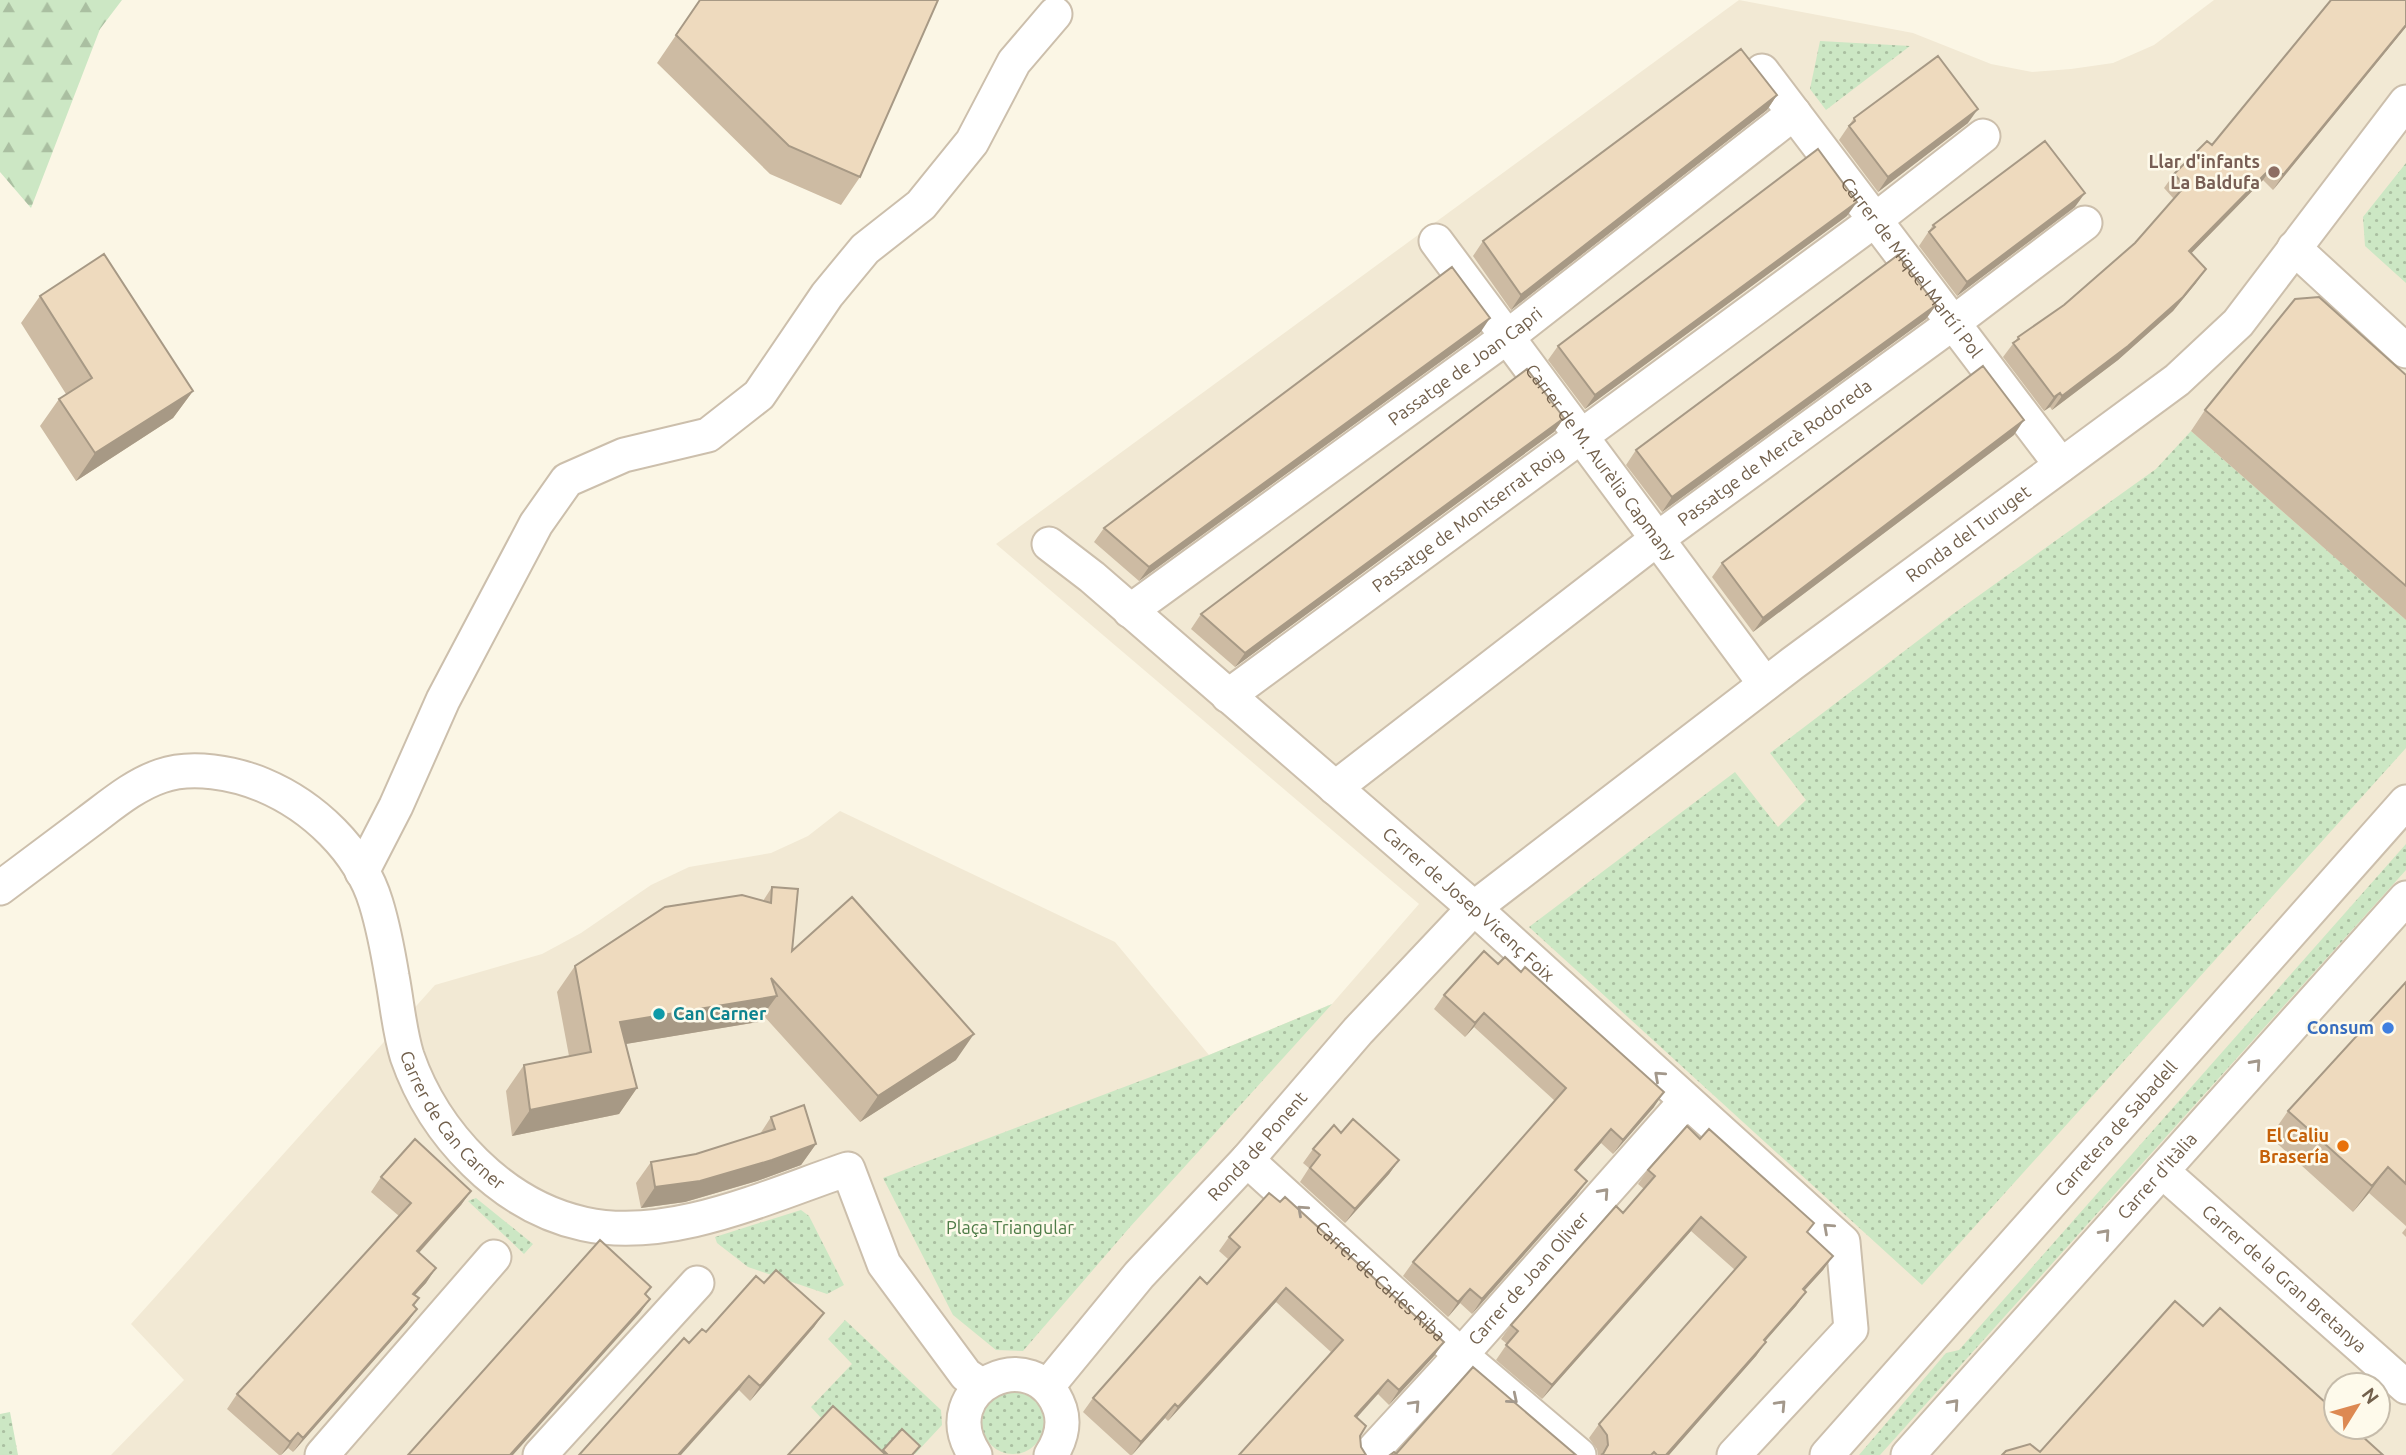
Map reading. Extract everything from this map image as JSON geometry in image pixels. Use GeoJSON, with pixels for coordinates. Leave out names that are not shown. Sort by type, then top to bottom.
{"type":"FeatureCollection","features":[{"type":"Feature","properties":{"kind":"street"},"geometry":{"type":"LineString","coordinates":[[362,872],[396,806],[443,700],[536,524],[567,480],[624,455],[708,435],[751,403],[827,295],[864,249],[921,205],[972,142],[1014,62],[1055,14]]}},
{"type":"Feature","properties":{"kind":"street","name":"Carrer de Miquel Martí i Pol"},"geometry":{"type":"LineString","coordinates":[[1762,71],[2061,466]]}},
{"type":"Feature","properties":{"kind":"street","name":"Ronda del Turuget"},"geometry":{"type":"LineString","coordinates":[[1474,908],[1765,684],[2176,380],[2238,323],[2406,102]]}},
{"type":"Feature","properties":{"kind":"street","name":"Passatge de Joan Capri"},"geometry":{"type":"LineString","coordinates":[[1130,611],[1507,337],[1794,113]]}},
{"type":"Feature","properties":{"kind":"street","name":"Passatge de Montserrat Roig"},"geometry":{"type":"LineString","coordinates":[[1228,696],[1875,220],[1983,136]]}},
{"type":"Feature","properties":{"kind":"street","name":"Passatge de Mercè Rodoreda"},"geometry":{"type":"LineString","coordinates":[[1335,788],[1657,539],[1953,323],[2085,222]]}},
{"type":"Feature","properties":{"kind":"street","name":"Carrer de M. Aurèlia Capmany"},"geometry":{"type":"LineString","coordinates":[[1436,241],[1765,684]]}},
{"type":"Feature","properties":{"kind":"street"},"geometry":{"type":"LineString","coordinates":[[2294,248],[2406,351]]}},
{"type":"Feature","properties":{"kind":"street","name":"Carrer de Josep Vicenç Foix"},"geometry":{"type":"LineString","coordinates":[[1049,544],[1474,908],[1843,1242],[1851,1329],[1734,1455]]}},
{"type":"Feature","properties":{"kind":"street","name":"Carrer de Can Carner"},"geometry":{"type":"LineString","coordinates":[[0,888],[142,784],[165,774],[206,772],[249,779],[294,801],[328,828],[362,872],[376,901],[407,1055],[422,1092],[453,1139],[493,1178],[517,1196],[549,1212],[584,1224],[623,1228],[663,1226],[725,1211],[848,1169],[884,1264],[966,1375],[981,1385]]}},
{"type":"Feature","properties":{"kind":"street","name":"Carretera de Sabadell"},"geometry":{"type":"LineString","coordinates":[[1827,1455],[2406,802]]}},
{"type":"Feature","properties":{"kind":"street","name":"Carrer d'Itàlia"},"geometry":{"type":"LineString","coordinates":[[1908,1455],[2406,898]]}},
{"type":"Feature","properties":{"kind":"street","name":"Ronda de Ponent"},"geometry":{"type":"LineString","coordinates":[[1046,1387],[1139,1275],[1247,1160],[1358,1031],[1474,908]]}},
{"type":"Feature","properties":{"kind":"street","name":"Carrer de Joan Oliver"},"geometry":{"type":"LineString","coordinates":[[1369,1455],[1686,1101]]}},
{"type":"Feature","properties":{"kind":"street","name":"Carrer de Carles Riba"},"geometry":{"type":"LineString","coordinates":[[1247,1160],[1461,1354],[1579,1455]]}},
{"type":"Feature","properties":{"kind":"street","name":"Carrer de la Gran Bretanya"},"geometry":{"type":"LineString","coordinates":[[2162,1171],[2406,1387]]}},
{"type":"Feature","properties":{"kind":"street"},"geometry":{"type":"LineString","coordinates":[[322,1455],[494,1257]]}},
{"type":"Feature","properties":{"kind":"street"},"geometry":{"type":"LineString","coordinates":[[540,1455],[696,1283]]}},
{"type":"Feature","properties":{"kind":"street"},"geometry":{"type":"LineString","coordinates":[[975,1455],[968,1444],[964,1429],[964,1412],[971,1398],[981,1385],[1000,1376],[1021,1375],[1046,1387],[1056,1399],[1062,1430],[1058,1445],[1051,1455]]}},
{"type":"Feature","properties":{"kind":"shaded area"},"geometry":{"type":"Polygon","coordinates":[[[1739,0],[1913,33],[1991,64],[2032,72],[2113,63],[2154,45],[2214,0],[2406,0],[2406,1455],[111,1455],[184,1380],[131,1324],[435,985],[542,954],[581,933],[651,885],[689,867],[771,853],[808,836],[840,811],[1115,942],[1209,1055],[1332,1004],[1419,904],[996,544],[1739,0]]]}},
{"type":"Feature","properties":{"kind":"green space"},"geometry":{"type":"Polygon","coordinates":[[[0,0],[122,0],[100,29],[31,208],[0,172],[0,0]]]}},
{"type":"Feature","properties":{"kind":"green space"},"geometry":{"type":"Polygon","coordinates":[[[1820,41],[1910,46],[1826,110],[1810,89],[1820,41]]]}},
{"type":"Feature","properties":{"kind":"green space"},"geometry":{"type":"Polygon","coordinates":[[[2406,163],[2406,283],[2365,246],[2363,217],[2406,163]]]}},
{"type":"Feature","properties":{"kind":"green space"},"geometry":{"type":"Polygon","coordinates":[[[2191,431],[2406,620],[2406,748],[1922,1285],[1529,927],[1735,772],[1778,827],[1806,800],[1770,753],[1953,614],[2156,469],[2191,431]]]}},
{"type":"Feature","properties":{"kind":"green space"},"geometry":{"type":"Polygon","coordinates":[[[2406,844],[2406,870],[1880,1455],[1859,1455],[1946,1353],[1959,1350],[2406,844]]]}},
{"type":"Feature","properties":{"kind":"green space","name":"Plaça Triangular"},"geometry":{"type":"Polygon","coordinates":[[[1332,1004],[1130,1227],[1023,1351],[996,1350],[953,1315],[883,1178],[1209,1055],[1332,1004]]]}},
{"type":"Feature","properties":{"kind":"green space"},"geometry":{"type":"Polygon","coordinates":[[[476,1198],[533,1244],[524,1254],[468,1201],[476,1198]]]}},
{"type":"Feature","properties":{"kind":"green space"},"geometry":{"type":"Polygon","coordinates":[[[801,1210],[809,1216],[844,1285],[827,1294],[748,1267],[717,1243],[715,1237],[801,1210]]]}},
{"type":"Feature","properties":{"kind":"green space"},"geometry":{"type":"Polygon","coordinates":[[[845,1320],[941,1410],[942,1425],[915,1454],[897,1437],[880,1455],[823,1420],[811,1407],[852,1364],[828,1339],[845,1320]]]}},
{"type":"Feature","properties":{"kind":"green space"},"geometry":{"type":"Polygon","coordinates":[[[1013,1392],[1035,1401],[1044,1423],[1035,1445],[1013,1454],[991,1445],[982,1423],[991,1401],[1013,1392]]]}},
{"type":"Feature","properties":{"kind":"green space"},"geometry":{"type":"Polygon","coordinates":[[[10,1412],[18,1455],[0,1455],[0,1414],[10,1412]]]}},
{"type":"Feature","properties":{"kind":"building"},"geometry":{"type":"Polygon","coordinates":[[[700,0],[938,0],[860,177],[789,146],[676,35],[700,0]]]}},
{"type":"Feature","properties":{"kind":"building"},"geometry":{"type":"Polygon","coordinates":[[[2331,0],[2406,0],[2406,25],[2283,175],[2273,166],[2189,251],[2206,269],[2183,297],[2128,346],[2062,396],[2060,393],[2054,397],[2013,343],[2064,305],[2135,243],[2185,186],[2174,174],[2207,141],[2212,145],[2331,0]]]}},
{"type":"Feature","properties":{"kind":"building"},"geometry":{"type":"Polygon","coordinates":[[[1741,49],[1777,95],[1521,295],[1483,241],[1741,49]]]}},
{"type":"Feature","properties":{"kind":"building"},"geometry":{"type":"Polygon","coordinates":[[[1938,56],[1978,109],[1888,177],[1849,126],[1855,121],[1854,118],[1938,56]]]}},
{"type":"Feature","properties":{"kind":"building"},"geometry":{"type":"Polygon","coordinates":[[[2045,141],[2085,193],[1967,282],[1929,232],[1935,227],[1933,225],[2045,141]]]}},
{"type":"Feature","properties":{"kind":"building"},"geometry":{"type":"Polygon","coordinates":[[[1818,149],[1857,202],[1595,395],[1558,346],[1818,149]]]}},
{"type":"Feature","properties":{"kind":"building"},"geometry":{"type":"Polygon","coordinates":[[[104,254],[193,391],[95,453],[59,399],[92,378],[40,296],[104,254]]]}},
{"type":"Feature","properties":{"kind":"building"},"geometry":{"type":"Polygon","coordinates":[[[1898,255],[1936,305],[1672,497],[1636,450],[1898,255]]]}},
{"type":"Feature","properties":{"kind":"building"},"geometry":{"type":"Polygon","coordinates":[[[1452,267],[1490,318],[1149,567],[1104,528],[1452,267]]]}},
{"type":"Feature","properties":{"kind":"building"},"geometry":{"type":"Polygon","coordinates":[[[2319,297],[2406,375],[2406,586],[2205,410],[2295,299],[2319,297]]]}},
{"type":"Feature","properties":{"kind":"building"},"geometry":{"type":"Polygon","coordinates":[[[1983,366],[2024,420],[1763,618],[1722,563],[1983,366]]]}},
{"type":"Feature","properties":{"kind":"building"},"geometry":{"type":"Polygon","coordinates":[[[1527,369],[1564,418],[1245,653],[1201,614],[1527,369]]]}},
{"type":"Feature","properties":{"kind":"building","name":"Can Carner"},"geometry":{"type":"Polygon","coordinates":[[[772,887],[798,889],[792,951],[852,897],[974,1034],[878,1096],[771,978],[777,996],[620,1022],[637,1088],[530,1110],[524,1065],[591,1052],[575,966],[665,907],[742,895],[771,903],[772,887]]]}},
{"type":"Feature","properties":{"kind":"building"},"geometry":{"type":"Polygon","coordinates":[[[1484,951],[1498,964],[1505,957],[1521,972],[1525,967],[1664,1092],[1623,1140],[1611,1129],[1575,1170],[1587,1181],[1482,1299],[1470,1289],[1458,1302],[1413,1262],[1566,1088],[1484,1013],[1475,1023],[1444,995],[1484,951]]]}},
{"type":"Feature","properties":{"kind":"building"},"geometry":{"type":"Polygon","coordinates":[[[2406,982],[2406,1184],[2388,1167],[2372,1186],[2288,1111],[2406,982]]]}},
{"type":"Feature","properties":{"kind":"building"},"geometry":{"type":"Polygon","coordinates":[[[804,1105],[816,1144],[700,1181],[655,1187],[651,1162],[696,1154],[775,1129],[771,1117],[804,1105]]]}},
{"type":"Feature","properties":{"kind":"building"},"geometry":{"type":"Polygon","coordinates":[[[1353,1119],[1399,1160],[1355,1209],[1310,1168],[1320,1155],[1313,1149],[1334,1125],[1341,1133],[1353,1119]]]}},
{"type":"Feature","properties":{"kind":"building"},"geometry":{"type":"Polygon","coordinates":[[[1687,1126],[1700,1139],[1709,1129],[1814,1223],[1807,1232],[1833,1256],[1803,1289],[1806,1292],[1764,1340],[1766,1342],[1666,1455],[1657,1455],[1654,1452],[1651,1455],[1601,1455],[1608,1445],[1607,1435],[1599,1424],[1746,1257],[1701,1217],[1552,1385],[1506,1345],[1518,1331],[1511,1325],[1616,1206],[1623,1213],[1655,1176],[1648,1170],[1687,1126]]]}},
{"type":"Feature","properties":{"kind":"building"},"geometry":{"type":"Polygon","coordinates":[[[415,1139],[471,1191],[417,1251],[436,1268],[413,1294],[419,1298],[413,1305],[417,1309],[303,1438],[298,1433],[290,1442],[237,1394],[411,1203],[381,1177],[415,1139]]]}},
{"type":"Feature","properties":{"kind":"building"},"geometry":{"type":"Polygon","coordinates":[[[1269,1193],[1280,1202],[1285,1197],[1444,1342],[1399,1390],[1388,1380],[1355,1416],[1366,1426],[1360,1436],[1361,1447],[1366,1455],[1239,1455],[1343,1340],[1286,1288],[1178,1407],[1175,1404],[1141,1442],[1093,1398],[1200,1277],[1207,1284],[1240,1247],[1229,1237],[1269,1193]]]}},
{"type":"Feature","properties":{"kind":"building"},"geometry":{"type":"Polygon","coordinates":[[[600,1240],[651,1287],[645,1294],[650,1299],[510,1455],[408,1455],[600,1240]]]}},
{"type":"Feature","properties":{"kind":"building"},"geometry":{"type":"Polygon","coordinates":[[[776,1270],[824,1313],[760,1386],[749,1376],[678,1455],[579,1455],[684,1338],[689,1343],[702,1329],[706,1332],[756,1276],[764,1283],[776,1270]]]}},
{"type":"Feature","properties":{"kind":"building"},"geometry":{"type":"Polygon","coordinates":[[[2175,1301],[2203,1326],[2220,1308],[2322,1399],[2322,1441],[2368,1441],[2383,1455],[2002,1455],[2006,1451],[2030,1444],[2040,1452],[2175,1301]]]}},
{"type":"Feature","properties":{"kind":"building"},"geometry":{"type":"Polygon","coordinates":[[[1473,1367],[1576,1455],[1390,1455],[1394,1452],[1396,1454],[1473,1367]]]}},
{"type":"Feature","properties":{"kind":"building"},"geometry":{"type":"Polygon","coordinates":[[[833,1406],[886,1455],[788,1455],[833,1406]]]}},
{"type":"Feature","properties":{"kind":"building"},"geometry":{"type":"Polygon","coordinates":[[[902,1429],[920,1446],[912,1455],[888,1455],[883,1450],[902,1429]]]}},
{"type":"Feature","properties":{"kind":"place","name":"Llar d'infants La Baldufa"},"geometry":{"type":"Point","coordinates":[2274,172]}},
{"type":"Feature","properties":{"kind":"place","name":"Can Carner"},"geometry":{"type":"Point","coordinates":[659,1014]}},
{"type":"Feature","properties":{"kind":"place","name":"Consum"},"geometry":{"type":"Point","coordinates":[2388,1028]}},
{"type":"Feature","properties":{"kind":"place","name":"El Caliu Brasería"},"geometry":{"type":"Point","coordinates":[2343,1146]}}]}
